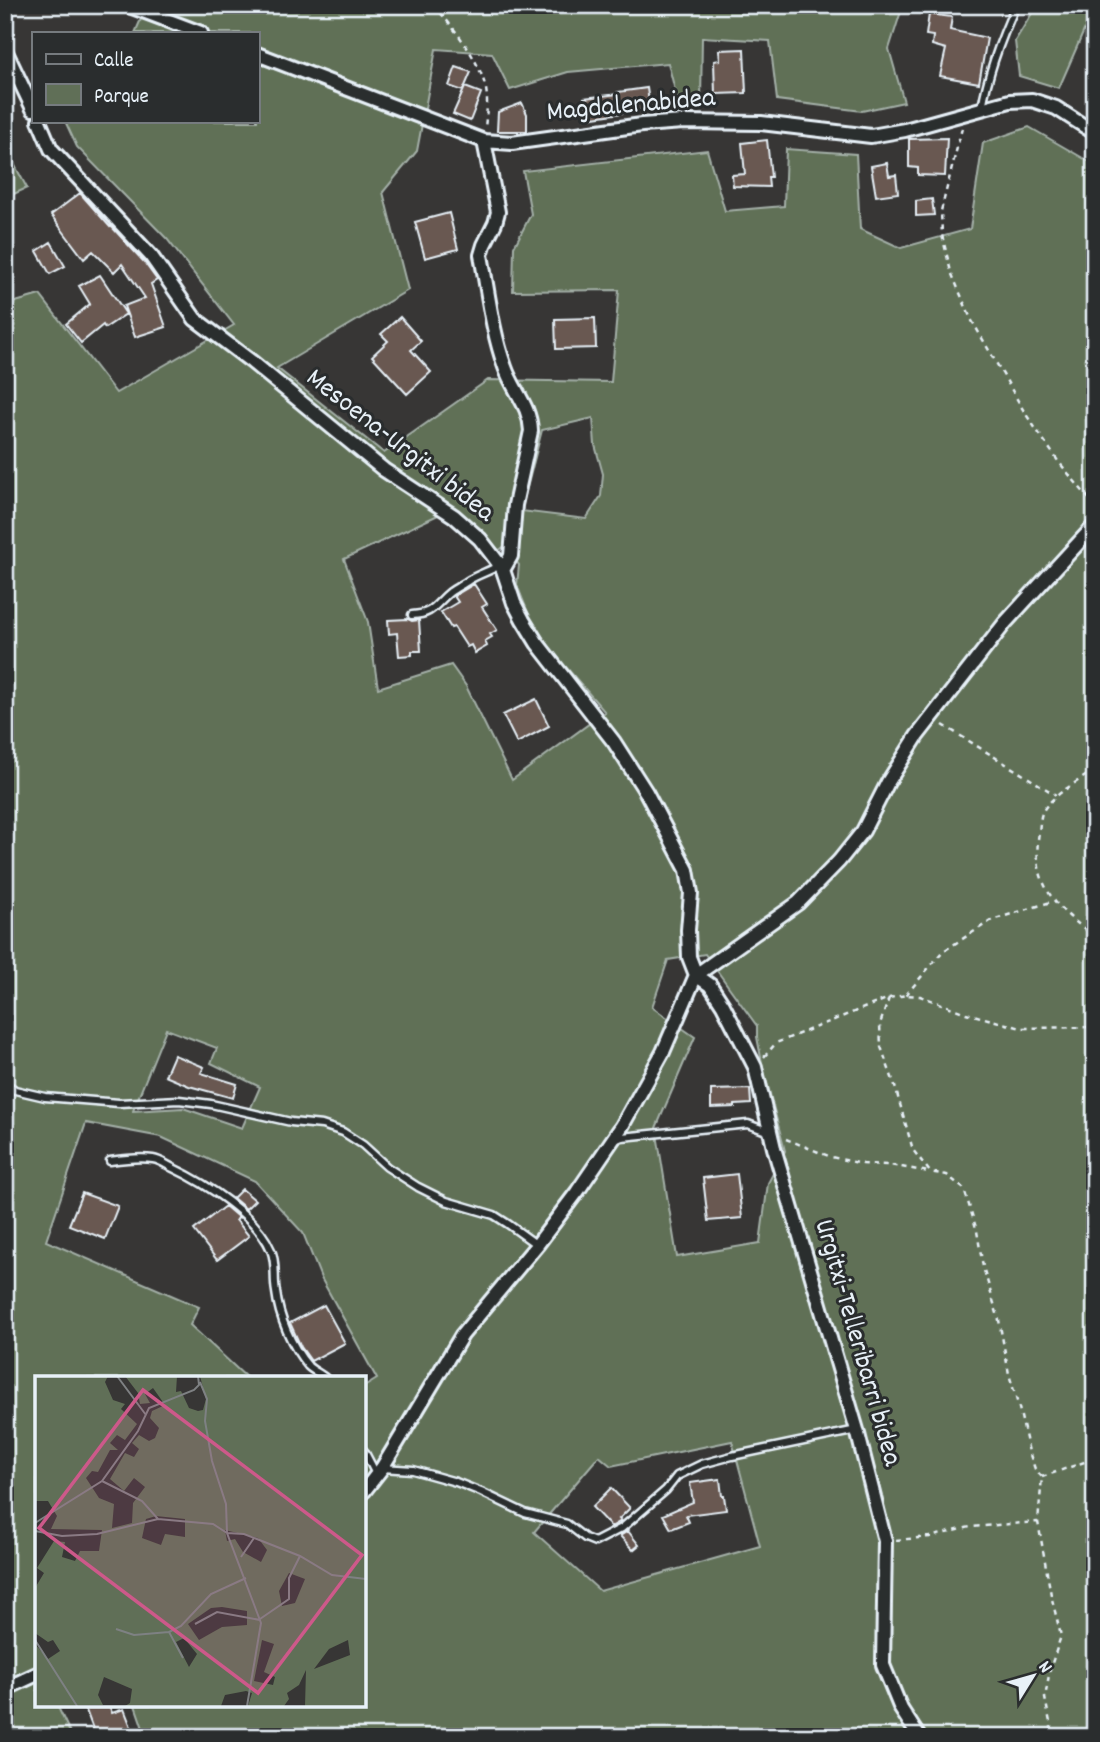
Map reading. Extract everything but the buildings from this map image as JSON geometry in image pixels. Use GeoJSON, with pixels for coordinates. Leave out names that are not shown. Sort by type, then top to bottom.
{"type":"FeatureCollection","features":[{"type":"Feature","properties":{"kind":"street"},"geometry":{"type":"LineString","coordinates":[[127,5],[198,32]]}},
{"type":"Feature","properties":{"kind":"street"},"geometry":{"type":"LineString","coordinates":[[5,50],[32,106]]}},
{"type":"Feature","properties":{"kind":"street","name":"Magdalenabidea"},"geometry":{"type":"LineString","coordinates":[[259,55],[484,141],[512,144],[642,125],[682,122],[761,123],[871,135],[905,130],[1010,101],[1032,100],[1056,108],[1095,133]]}},
{"type":"Feature","properties":{"kind":"street","name":"Mesoena-Urgitxi bidea"},"geometry":{"type":"LineString","coordinates":[[39,122],[51,149],[151,256],[195,319],[384,470],[454,516],[480,539],[502,567],[514,603],[537,643],[614,742],[646,792],[687,870],[691,894],[689,957],[696,975]]}},
{"type":"Feature","properties":{"kind":"street"},"geometry":{"type":"LineString","coordinates":[[484,141],[498,212],[481,255],[504,366],[527,408],[531,421],[515,505],[511,556],[502,567]]}},
{"type":"Feature","properties":{"kind":"street"},"geometry":{"type":"LineString","coordinates":[[366,1489],[380,1472],[462,1335],[537,1245],[622,1126],[663,1052],[696,975],[798,903],[839,860],[863,831],[916,736],[1004,623],[1095,525]]}},
{"type":"Feature","properties":{"kind":"street","name":"Urgitxi-Telleribarri bidea"},"geometry":{"type":"LineString","coordinates":[[696,975],[710,985],[723,1004],[755,1068],[770,1133],[857,1430],[885,1541],[883,1665],[901,1709],[919,1737]]}},
{"type":"Feature","properties":{"kind":"street"},"geometry":{"type":"LineString","coordinates":[[5,1689],[35,1675]]}},
{"type":"Feature","properties":{"kind":"lane"},"geometry":{"type":"LineString","coordinates":[[981,110],[992,64],[1017,5]]}},
{"type":"Feature","properties":{"kind":"lane"},"geometry":{"type":"LineString","coordinates":[[412,615],[422,615],[430,611],[449,593],[473,577],[502,567]]}},
{"type":"Feature","properties":{"kind":"lane"},"geometry":{"type":"LineString","coordinates":[[5,1083],[15,1090],[45,1097],[119,1103],[179,1100],[211,1104],[291,1122],[322,1125],[343,1132],[363,1145],[387,1167],[418,1187],[446,1201],[494,1215],[537,1245]]}},
{"type":"Feature","properties":{"kind":"lane"},"geometry":{"type":"LineString","coordinates":[[613,1140],[748,1124],[770,1133]]}},
{"type":"Feature","properties":{"kind":"lane"},"geometry":{"type":"LineString","coordinates":[[110,1161],[137,1158],[156,1160],[192,1177],[223,1198],[255,1226],[269,1246],[275,1262],[275,1289],[279,1311],[298,1352],[310,1368],[322,1376]]}},
{"type":"Feature","properties":{"kind":"lane"},"geometry":{"type":"LineString","coordinates":[[366,1454],[380,1472],[413,1470],[456,1482],[525,1513],[567,1524],[595,1542],[622,1528],[666,1490],[677,1476],[702,1464],[857,1430]]}},
{"type":"Feature","properties":{"kind":"path"},"geometry":{"type":"LineString","coordinates":[[434,5],[474,59],[486,86],[484,141]]}},
{"type":"Feature","properties":{"kind":"path"},"geometry":{"type":"LineString","coordinates":[[965,114],[941,211],[942,235],[951,272],[971,319],[1025,413],[1058,461],[1095,506]]}},
{"type":"Feature","properties":{"kind":"path"},"geometry":{"type":"LineString","coordinates":[[931,718],[1057,796]]}},
{"type":"Feature","properties":{"kind":"path"},"geometry":{"type":"LineString","coordinates":[[1094,935],[1061,911],[1054,901],[1043,884],[1036,852],[1042,812],[1057,796],[1095,770]]}},
{"type":"Feature","properties":{"kind":"path"},"geometry":{"type":"LineString","coordinates":[[906,995],[942,952],[992,920],[1054,901]]}},
{"type":"Feature","properties":{"kind":"path"},"geometry":{"type":"LineString","coordinates":[[755,1068],[776,1043],[889,998],[906,995],[920,996],[965,1013],[1021,1028],[1095,1027]]}},
{"type":"Feature","properties":{"kind":"path"},"geometry":{"type":"LineString","coordinates":[[889,998],[880,1024],[881,1047],[913,1150],[930,1172]]}},
{"type":"Feature","properties":{"kind":"path"},"geometry":{"type":"LineString","coordinates":[[770,1133],[831,1157],[947,1175],[964,1189],[999,1320],[1009,1374],[1029,1452],[1035,1469],[1042,1477],[1038,1522],[1061,1636],[1050,1670],[1045,1698],[1053,1737]]}},
{"type":"Feature","properties":{"kind":"path"},"geometry":{"type":"LineString","coordinates":[[1042,1477],[1095,1456]]}},
{"type":"Feature","properties":{"kind":"path"},"geometry":{"type":"LineString","coordinates":[[885,1541],[930,1537],[970,1527],[1038,1522]]}},
{"type":"Feature","properties":{"kind":"green space"},"geometry":{"type":"Polygon","coordinates":[[[147,5],[903,5],[889,49],[904,102],[862,111],[777,100],[770,41],[702,37],[701,102],[678,102],[668,63],[568,72],[510,90],[492,53],[436,49],[417,151],[383,192],[408,290],[277,368],[384,453],[488,380],[611,382],[619,290],[513,291],[514,247],[531,214],[523,171],[707,150],[725,211],[784,206],[786,149],[856,154],[860,229],[901,248],[970,229],[983,143],[1029,127],[1095,165],[1095,1737],[146,1737],[136,1707],[366,1707],[366,1386],[377,1379],[321,1278],[303,1233],[255,1181],[161,1137],[86,1123],[46,1241],[199,1307],[190,1325],[245,1376],[35,1376],[35,1707],[58,1707],[72,1737],[5,1737],[5,305],[40,295],[116,393],[234,325],[167,239],[77,147],[65,122],[259,122],[259,32],[135,32],[147,5]],[[593,418],[542,430],[521,511],[586,519],[601,496],[603,474],[595,445],[593,418]],[[455,507],[344,559],[368,622],[378,688],[451,665],[466,686],[512,780],[605,712],[553,652],[531,620],[517,585],[519,565],[505,546],[498,551],[455,507]],[[705,954],[668,960],[652,1007],[695,1037],[656,1128],[677,1257],[760,1243],[768,1183],[785,1151],[763,1068],[757,1026],[705,954]],[[166,1029],[133,1111],[183,1108],[242,1128],[260,1087],[211,1063],[217,1048],[166,1029]],[[732,1441],[611,1466],[599,1456],[534,1532],[600,1591],[760,1546],[732,1441]]]}},
{"type":"Feature","properties":{"kind":"green space"},"geometry":{"type":"Polygon","coordinates":[[[1037,5],[1095,5],[1095,28],[1086,26],[1059,88],[1019,76],[1015,41],[1037,5]]]}},
{"type":"Feature","properties":{"kind":"green space"},"geometry":{"type":"Polygon","coordinates":[[[5,147],[27,188],[5,198],[5,147]]]}}]}
